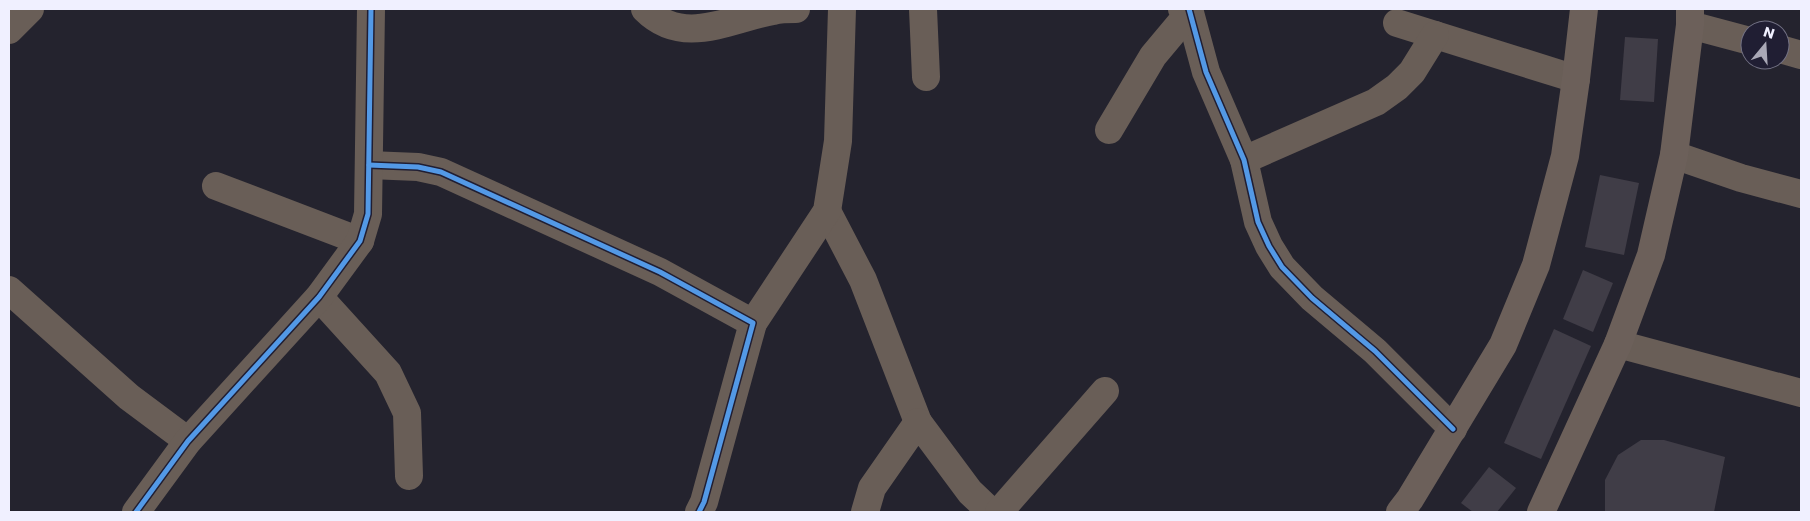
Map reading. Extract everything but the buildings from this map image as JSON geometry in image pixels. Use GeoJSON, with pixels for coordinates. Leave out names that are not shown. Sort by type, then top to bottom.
{"type":"FeatureCollection","features":[{"type":"Feature","properties":{"kind":"main road"},"geometry":{"type":"LineString","coordinates":[[1400,512],[1453,429],[1503,344],[1536,265],[1565,156],[1584,9]]}},
{"type":"Feature","properties":{"kind":"main road"},"geometry":{"type":"LineString","coordinates":[[1542,512],[1618,344],[1651,255],[1674,155],[1690,17]]}},
{"type":"Feature","properties":{"kind":"street"},"geometry":{"type":"LineString","coordinates":[[9,30],[30,9]]}},
{"type":"Feature","properties":{"kind":"street"},"geometry":{"type":"LineString","coordinates":[[136,512],[188,441],[319,297],[360,242],[368,214],[371,9]]}},
{"type":"Feature","properties":{"kind":"street"},"geometry":{"type":"LineString","coordinates":[[646,9],[654,18],[671,27],[693,30],[774,11],[796,9]]}},
{"type":"Feature","properties":{"kind":"street"},"geometry":{"type":"LineString","coordinates":[[699,512],[704,502],[753,323],[827,211],[838,141],[842,9]]}},
{"type":"Feature","properties":{"kind":"street"},"geometry":{"type":"LineString","coordinates":[[923,9],[926,77]]}},
{"type":"Feature","properties":{"kind":"street"},"geometry":{"type":"LineString","coordinates":[[1109,130],[1153,56],[1186,10]]}},
{"type":"Feature","properties":{"kind":"street"},"geometry":{"type":"LineString","coordinates":[[1186,10],[1206,72],[1234,132],[1244,160],[1258,222],[1269,246],[1282,267],[1312,298],[1376,351],[1453,429]]}},
{"type":"Feature","properties":{"kind":"street"},"geometry":{"type":"LineString","coordinates":[[1690,17],[1740,37]]}},
{"type":"Feature","properties":{"kind":"street"},"geometry":{"type":"LineString","coordinates":[[1397,23],[1576,79]]}},
{"type":"Feature","properties":{"kind":"street"},"geometry":{"type":"LineString","coordinates":[[1244,160],[1376,102],[1397,87],[1412,72],[1435,35]]}},
{"type":"Feature","properties":{"kind":"street"},"geometry":{"type":"LineString","coordinates":[[1674,155],[1741,178],[1801,194]]}},
{"type":"Feature","properties":{"kind":"street"},"geometry":{"type":"LineString","coordinates":[[369,165],[418,167],[441,172],[463,181],[660,272],[753,323]]}},
{"type":"Feature","properties":{"kind":"street"},"geometry":{"type":"LineString","coordinates":[[216,186],[360,242]]}},
{"type":"Feature","properties":{"kind":"street"},"geometry":{"type":"LineString","coordinates":[[827,211],[862,280],[918,422],[970,492],[991,512]]}},
{"type":"Feature","properties":{"kind":"street"},"geometry":{"type":"LineString","coordinates":[[9,290],[129,397],[188,441]]}},
{"type":"Feature","properties":{"kind":"street"},"geometry":{"type":"LineString","coordinates":[[319,297],[388,373],[407,413],[409,476]]}},
{"type":"Feature","properties":{"kind":"street"},"geometry":{"type":"LineString","coordinates":[[1618,344],[1801,393]]}},
{"type":"Feature","properties":{"kind":"street"},"geometry":{"type":"LineString","coordinates":[[999,512],[1105,391]]}},
{"type":"Feature","properties":{"kind":"street"},"geometry":{"type":"LineString","coordinates":[[865,512],[872,488],[918,422]]}},
{"type":"Feature","properties":{"kind":"cycle path"},"geometry":{"type":"LineString","coordinates":[[136,512],[188,441],[319,297],[360,241],[368,214],[371,9]]}},
{"type":"Feature","properties":{"kind":"cycle path"},"geometry":{"type":"LineString","coordinates":[[1189,9],[1206,72],[1244,160],[1258,222],[1269,246],[1282,267],[1312,298],[1375,351],[1453,429]]}},
{"type":"Feature","properties":{"kind":"cycle path"},"geometry":{"type":"LineString","coordinates":[[369,165],[418,167],[441,172],[660,272],[753,323],[704,502],[699,512]]}}]}
